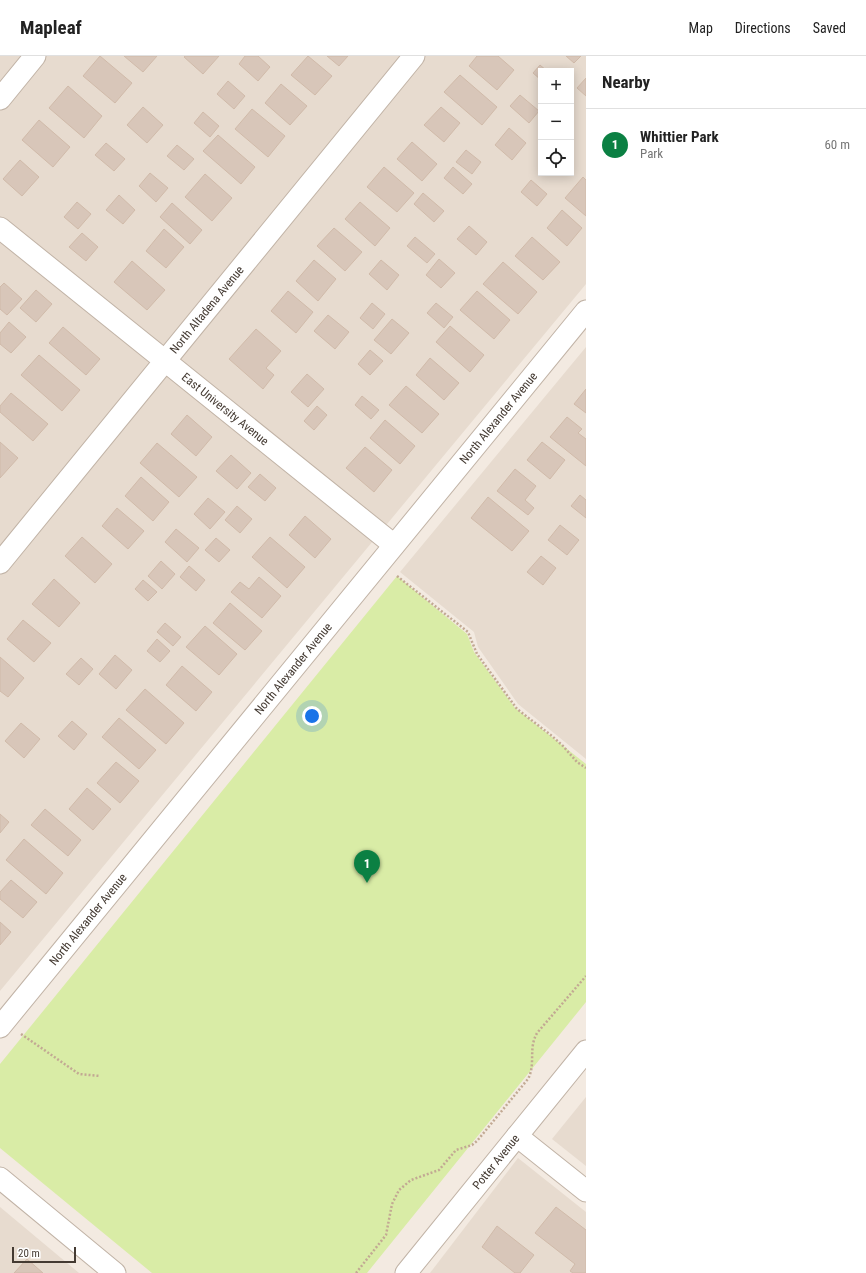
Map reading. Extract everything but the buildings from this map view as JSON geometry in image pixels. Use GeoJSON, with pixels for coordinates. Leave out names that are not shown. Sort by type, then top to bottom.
{"type":"FeatureCollection","features":[{"type":"Feature","properties":{"kind":"street"},"geometry":{"type":"LineString","coordinates":[[0,99],[36,56]]}},
{"type":"Feature","properties":{"kind":"street","name":"North Altadena Avenue"},"geometry":{"type":"LineString","coordinates":[[0,564],[414,56]]}},
{"type":"Feature","properties":{"kind":"street","name":"East University Avenue"},"geometry":{"type":"LineString","coordinates":[[0,228],[394,545]]}},
{"type":"Feature","properties":{"kind":"street","name":"North Alexander Avenue"},"geometry":{"type":"LineString","coordinates":[[0,1028],[586,311]]}},
{"type":"Feature","properties":{"kind":"street","name":"Potter Avenue"},"geometry":{"type":"LineString","coordinates":[[406,1273],[586,1051]]}},
{"type":"Feature","properties":{"kind":"street"},"geometry":{"type":"LineString","coordinates":[[517,1136],[586,1191]]}},
{"type":"Feature","properties":{"kind":"street"},"geometry":{"type":"LineString","coordinates":[[0,1178],[115,1273]]}},
{"type":"Feature","properties":{"kind":"path"},"geometry":{"type":"LineString","coordinates":[[397,575],[468,632],[477,654],[517,709],[552,736],[577,762],[586,768]]}},
{"type":"Feature","properties":{"kind":"path"},"geometry":{"type":"LineString","coordinates":[[356,1273],[386,1235],[392,1204],[399,1190],[411,1180],[439,1170],[456,1150],[472,1145],[477,1141],[528,1079],[532,1068],[532,1044],[537,1033],[586,976]]}},
{"type":"Feature","properties":{"kind":"path"},"geometry":{"type":"LineString","coordinates":[[22,1034],[79,1074],[100,1076]]}},
{"type":"Feature","properties":{"kind":"shaded area"},"geometry":{"type":"Polygon","coordinates":[[[0,56],[586,56],[586,284],[0,991],[0,56]]]}},
{"type":"Feature","properties":{"kind":"shaded area"},"geometry":{"type":"Polygon","coordinates":[[[586,347],[586,759],[518,704],[478,647],[474,632],[400,572],[586,347]]]}},
{"type":"Feature","properties":{"kind":"shaded area"},"geometry":{"type":"Polygon","coordinates":[[[586,1097],[586,1166],[552,1139],[586,1097]]]}},
{"type":"Feature","properties":{"kind":"shaded area"},"geometry":{"type":"Polygon","coordinates":[[[518,1158],[586,1212],[586,1273],[430,1273],[518,1158]]]}},
{"type":"Feature","properties":{"kind":"shaded area"},"geometry":{"type":"Polygon","coordinates":[[[0,1207],[79,1273],[0,1273],[0,1207]]]}},
{"type":"Feature","properties":{"kind":"green space"},"geometry":{"type":"Polygon","coordinates":[[[397,576],[467,634],[474,652],[515,708],[586,764],[586,1002],[367,1273],[152,1273],[0,1148],[0,1064],[397,576]]]}},
{"type":"Feature","properties":{"kind":"place","name":"Whittier Park"},"geometry":{"type":"Point","coordinates":[367,883]}}]}
